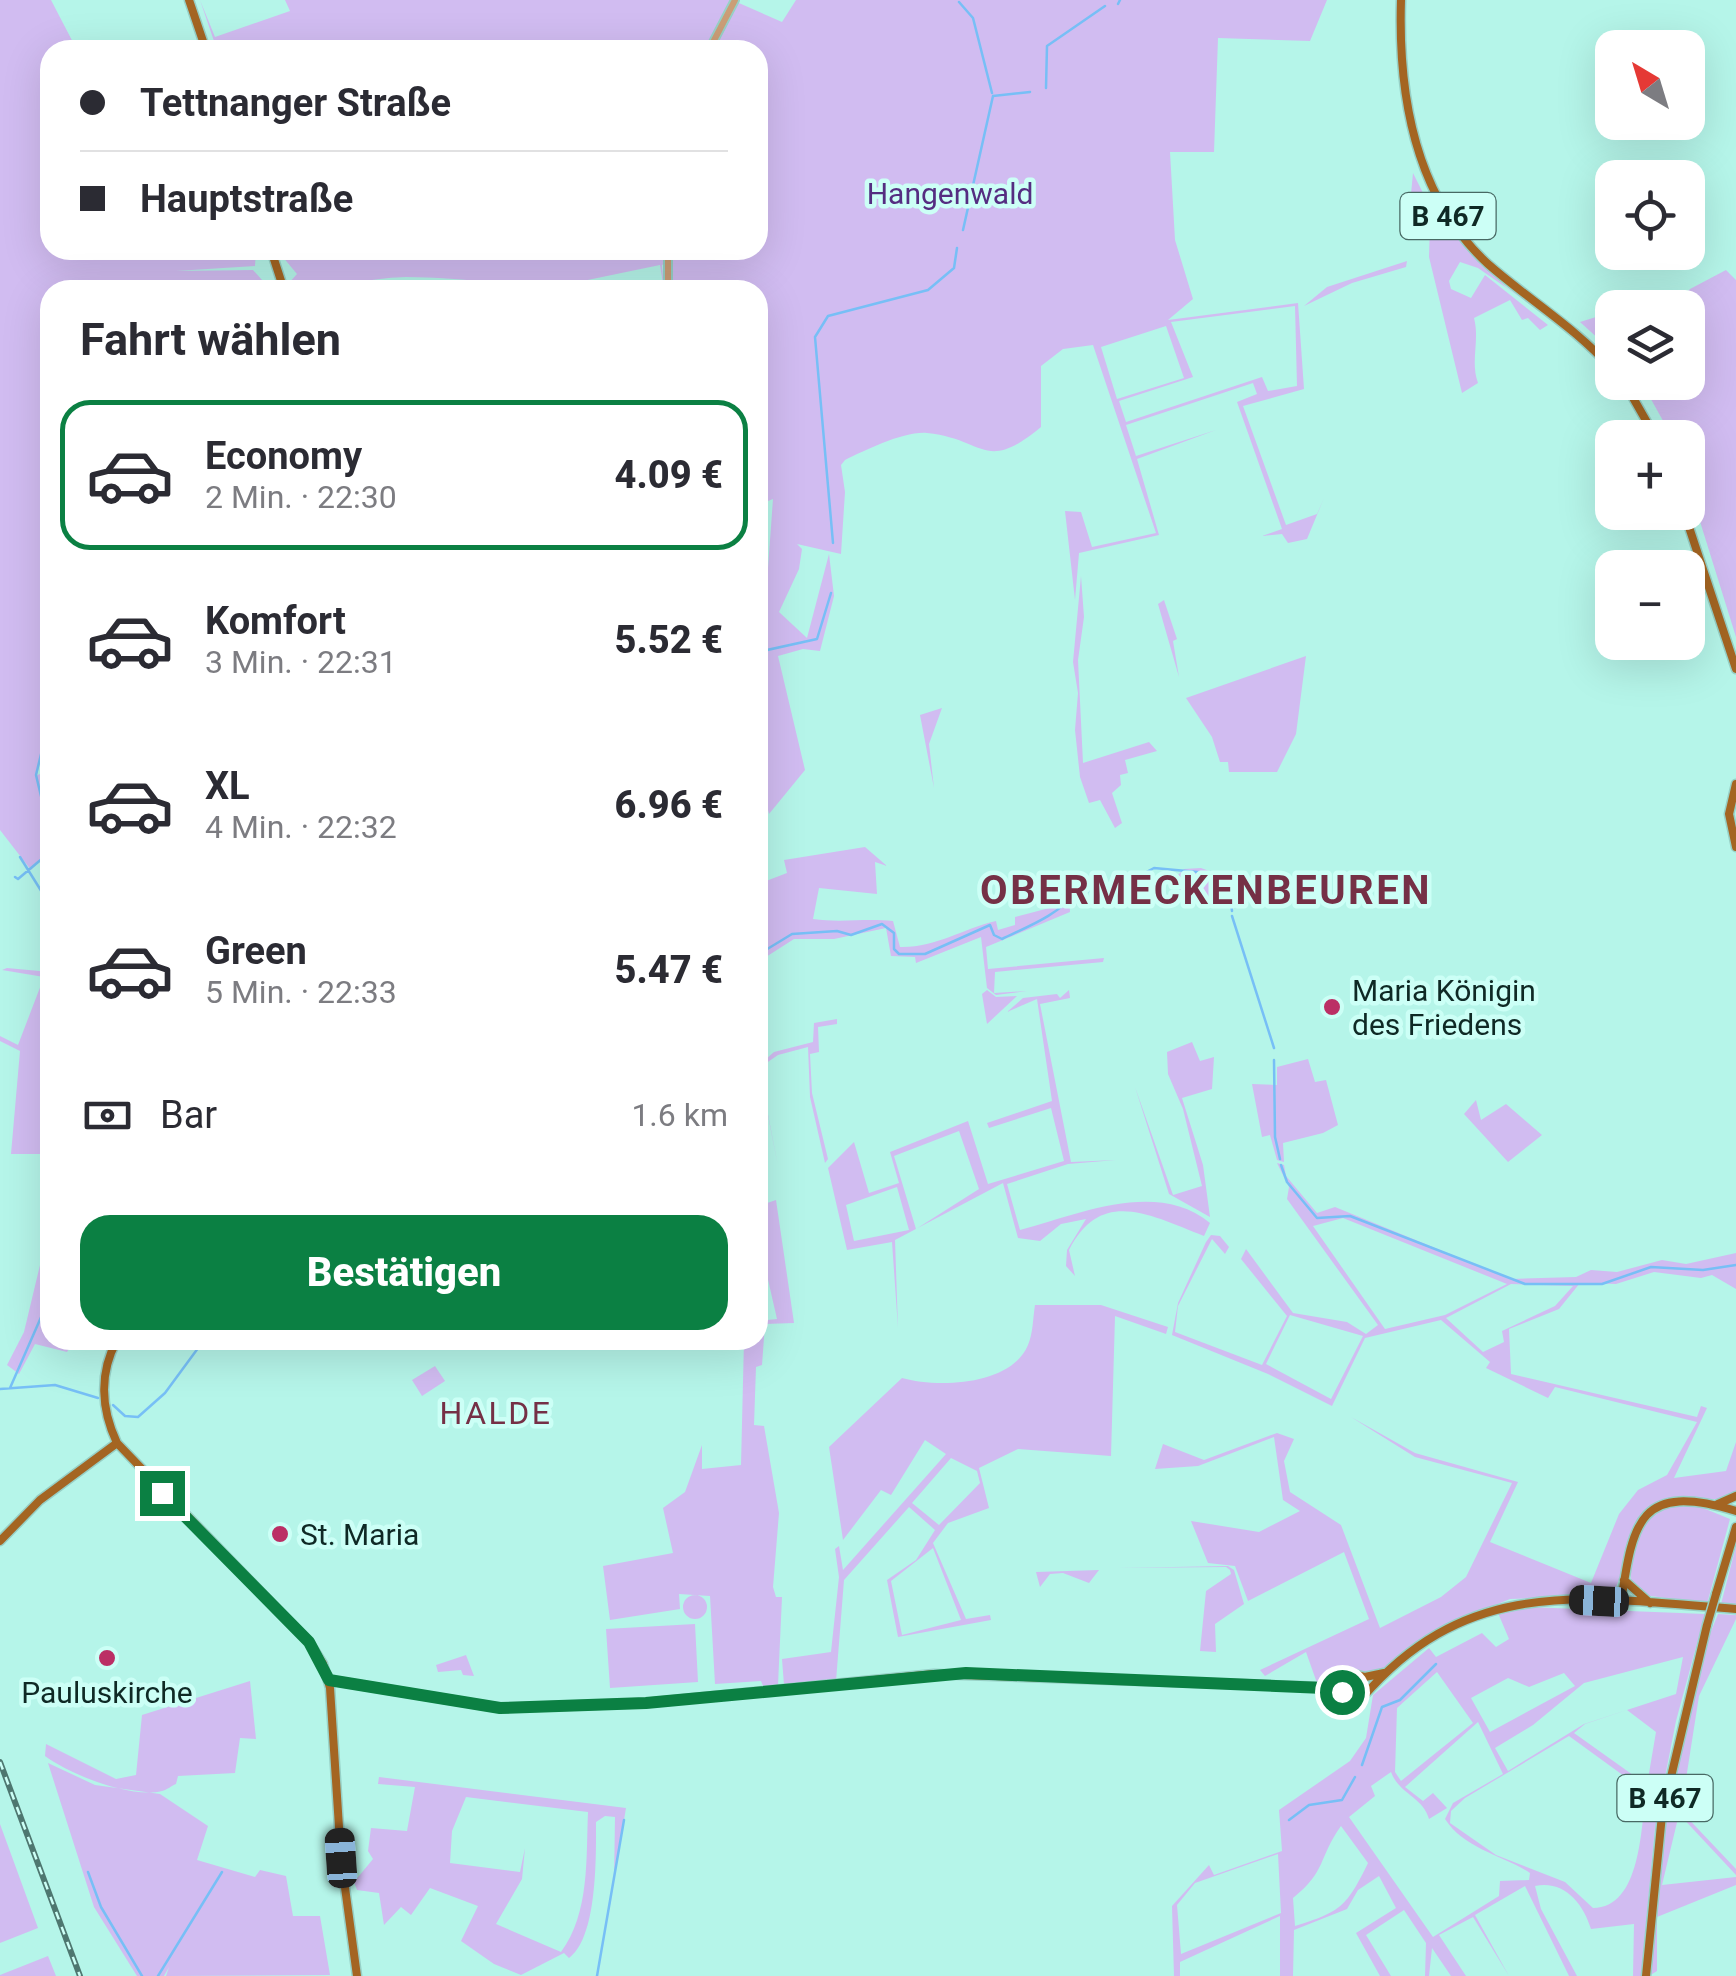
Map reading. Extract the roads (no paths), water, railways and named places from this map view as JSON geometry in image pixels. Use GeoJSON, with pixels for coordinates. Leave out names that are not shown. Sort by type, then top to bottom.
{"type":"FeatureCollection","features":[{"type":"Feature","properties":{"kind":"main road"},"geometry":{"type":"LineString","coordinates":[[188,0],[202,40]]}},
{"type":"Feature","properties":{"kind":"main road","name":"B 467"},"geometry":{"type":"LineString","coordinates":[[1401,0],[1408,113],[1422,162],[1442,207],[1478,254],[1595,354]]}},
{"type":"Feature","properties":{"kind":"main road"},"geometry":{"type":"LineString","coordinates":[[1690,530],[1736,670]]}},
{"type":"Feature","properties":{"kind":"main road"},"geometry":{"type":"LineString","coordinates":[[1736,784],[1729,814],[1736,847]]}},
{"type":"Feature","properties":{"kind":"main road"},"geometry":{"type":"LineString","coordinates":[[114,1350],[104,1382],[108,1425],[117,1443],[309,1642],[329,1680],[341,1858],[356,1976]]}},
{"type":"Feature","properties":{"kind":"main road"},"geometry":{"type":"LineString","coordinates":[[0,1541],[40,1500],[117,1443]]}},
{"type":"Feature","properties":{"kind":"main road"},"geometry":{"type":"LineString","coordinates":[[1715,1504],[1736,1496]]}},
{"type":"Feature","properties":{"kind":"main road"},"geometry":{"type":"LineString","coordinates":[[1621,1602],[1632,1534],[1648,1514],[1677,1501],[1715,1504],[1736,1511]]}},
{"type":"Feature","properties":{"kind":"main road","name":"B 467"},"geometry":{"type":"LineString","coordinates":[[1646,1976],[1662,1815],[1707,1625],[1736,1527]]}},
{"type":"Feature","properties":{"kind":"main road"},"geometry":{"type":"LineString","coordinates":[[1624,1580],[1650,1603]]}},
{"type":"Feature","properties":{"kind":"main road"},"geometry":{"type":"LineString","coordinates":[[329,1680],[500,1708],[630,1704],[966,1673],[1324,1688],[1360,1698],[1435,1636],[1498,1607],[1544,1599],[1736,1609]]}},
{"type":"Feature","properties":{"kind":"main road"},"geometry":{"type":"LineString","coordinates":[[1324,1688],[1354,1674],[1365,1677],[1388,1672]]}},
{"type":"Feature","properties":{"kind":"main road"},"geometry":{"type":"LineString","coordinates":[[1365,1677],[1369,1689]]}},
{"type":"Feature","properties":{"kind":"main road"},"geometry":{"type":"LineString","coordinates":[[1345,1681],[1347,1694]]}},
{"type":"Feature","properties":{"kind":"street"},"geometry":{"type":"LineString","coordinates":[[714,40],[736,0]]}},
{"type":"Feature","properties":{"kind":"waterway"},"geometry":{"type":"LineString","coordinates":[[1118,4],[1120,0]]}},
{"type":"Feature","properties":{"kind":"waterway"},"geometry":{"type":"LineString","coordinates":[[959,2],[973,18],[992,93]]}},
{"type":"Feature","properties":{"kind":"waterway"},"geometry":{"type":"LineString","coordinates":[[1046,88],[1047,46],[1105,6]]}},
{"type":"Feature","properties":{"kind":"waterway"},"geometry":{"type":"LineString","coordinates":[[963,230],[993,96],[1030,92]]}},
{"type":"Feature","properties":{"kind":"waterway"},"geometry":{"type":"LineString","coordinates":[[833,543],[815,337],[828,316],[928,290],[954,268],[957,248]]}},
{"type":"Feature","properties":{"kind":"waterway"},"geometry":{"type":"LineString","coordinates":[[768,650],[817,639],[831,593]]}},
{"type":"Feature","properties":{"kind":"waterway"},"geometry":{"type":"LineString","coordinates":[[40,758],[36,775],[40,792]]}},
{"type":"Feature","properties":{"kind":"waterway"},"geometry":{"type":"LineString","coordinates":[[20,857],[40,889]]}},
{"type":"Feature","properties":{"kind":"waterway"},"geometry":{"type":"LineString","coordinates":[[15,877],[18,879],[40,860]]}},
{"type":"Feature","properties":{"kind":"waterway"},"geometry":{"type":"LineString","coordinates":[[768,949],[792,934],[837,931],[851,935],[882,924],[894,933],[894,949],[899,954],[925,954],[990,925],[994,935],[1002,939],[1052,914],[1077,892],[1114,889],[1154,868],[1219,874],[1229,890],[1232,911]]}},
{"type":"Feature","properties":{"kind":"waterway"},"geometry":{"type":"LineString","coordinates":[[1232,916],[1274,1048]]}},
{"type":"Feature","properties":{"kind":"waterway"},"geometry":{"type":"LineString","coordinates":[[1274,1060],[1275,1137],[1280,1159]]}},
{"type":"Feature","properties":{"kind":"waterway"},"geometry":{"type":"LineString","coordinates":[[1281,1165],[1287,1182],[1317,1218],[1350,1216],[1525,1284],[1602,1284],[1651,1267],[1703,1270],[1736,1265]]}},
{"type":"Feature","properties":{"kind":"waterway"},"geometry":{"type":"LineString","coordinates":[[10,1388],[40,1320]]}},
{"type":"Feature","properties":{"kind":"waterway"},"geometry":{"type":"LineString","coordinates":[[113,1405],[125,1416],[138,1417],[165,1393],[197,1350]]}},
{"type":"Feature","properties":{"kind":"waterway"},"geometry":{"type":"LineString","coordinates":[[0,1389],[55,1385],[98,1398]]}},
{"type":"Feature","properties":{"kind":"waterway"},"geometry":{"type":"LineString","coordinates":[[1362,1765],[1382,1707],[1400,1700],[1436,1664]]}},
{"type":"Feature","properties":{"kind":"waterway"},"geometry":{"type":"LineString","coordinates":[[1289,1820],[1309,1805],[1342,1800],[1355,1777]]}},
{"type":"Feature","properties":{"kind":"waterway"},"geometry":{"type":"LineString","coordinates":[[597,1976],[624,1820]]}},
{"type":"Feature","properties":{"kind":"waterway"},"geometry":{"type":"LineString","coordinates":[[88,1872],[101,1907],[142,1976]]}},
{"type":"Feature","properties":{"kind":"waterway"},"geometry":{"type":"LineString","coordinates":[[158,1976],[222,1872]]}},
{"type":"Feature","properties":{"kind":"railway"},"geometry":{"type":"LineString","coordinates":[[0,1762],[80,1976]]}},
{"type":"Feature","properties":{"kind":"place","name":"Maria Königin des Friedens"},"geometry":{"type":"Point","coordinates":[1332,1007]}},
{"type":"Feature","properties":{"kind":"place","name":"St. Maria"},"geometry":{"type":"Point","coordinates":[280,1534]}},
{"type":"Feature","properties":{"kind":"place","name":"Pauluskirche"},"geometry":{"type":"Point","coordinates":[107,1658]}},
{"type":"Feature","properties":{"kind":"district","name":"OBERMECKENBEUREN"},"geometry":{"type":"Point","coordinates":[1206,890]}},
{"type":"Feature","properties":{"kind":"district","name":"HALDE"},"geometry":{"type":"Point","coordinates":[496,1413]}},
{"type":"Feature","properties":{"kind":"park label","name":"Hangenwald"},"geometry":{"type":"Point","coordinates":[950,193]}}]}
